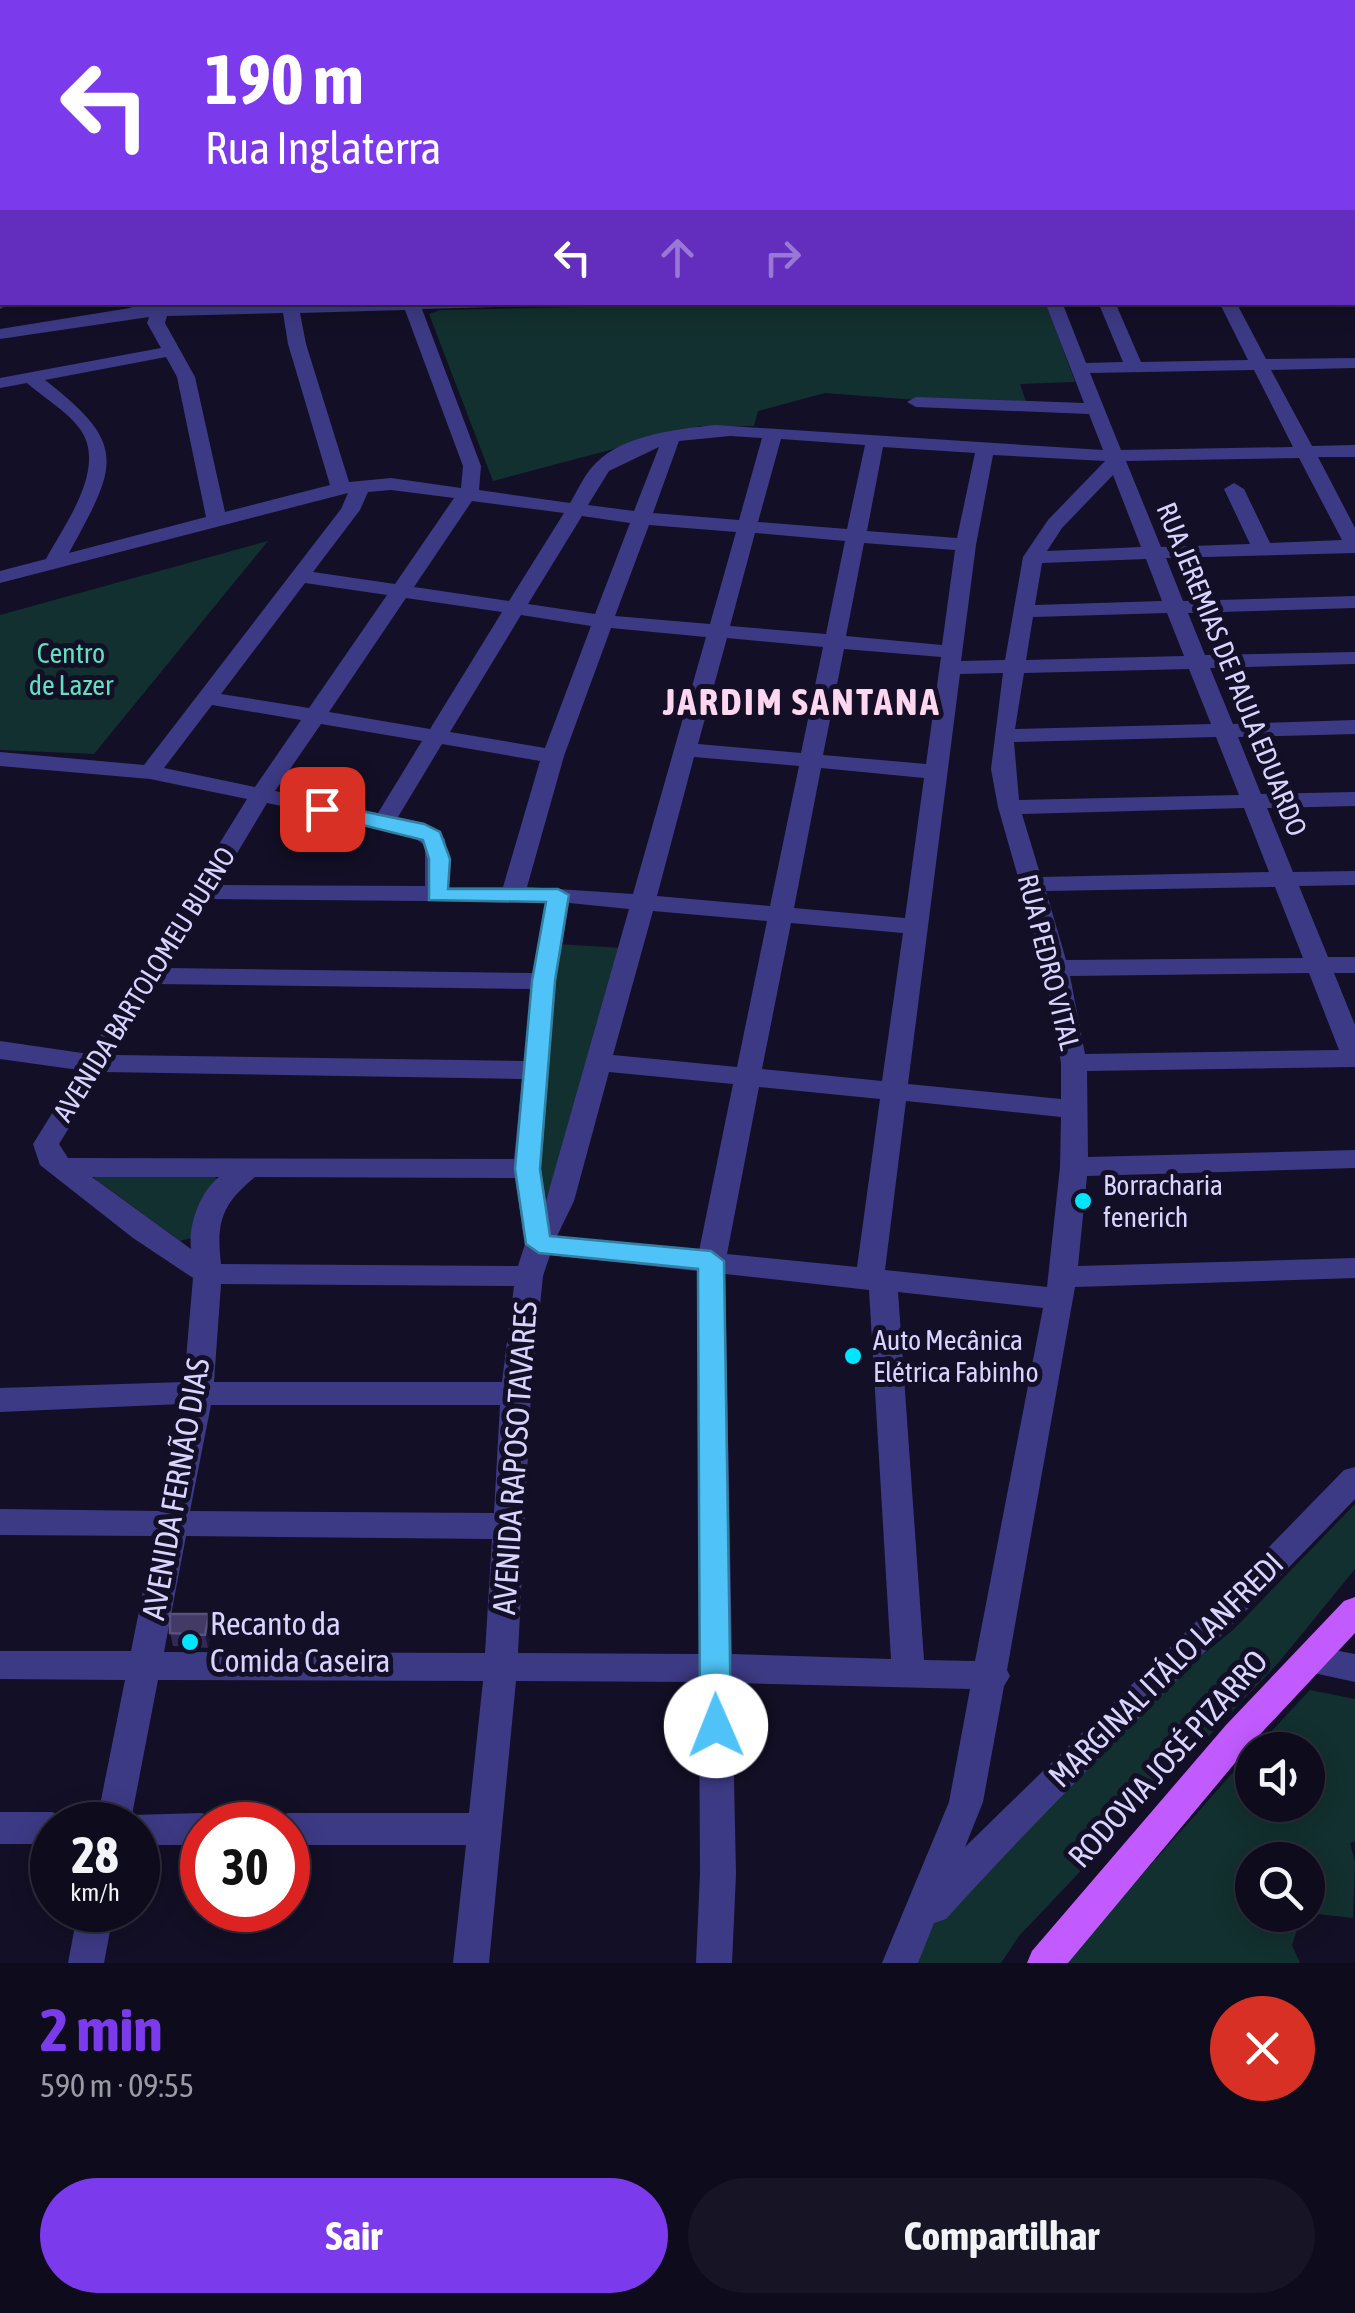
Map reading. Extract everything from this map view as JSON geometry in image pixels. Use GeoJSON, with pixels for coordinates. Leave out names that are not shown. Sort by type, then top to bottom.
{"type":"FeatureCollection","features":[{"type":"Feature","properties":{"kind":"main road","name":"RODOVIA JOSÉ PIZARRO"},"geometry":{"type":"LineString","coordinates":[[1045,1963],[1238,1735],[1355,1612]]}},
{"type":"Feature","properties":{"kind":"street"},"geometry":{"type":"LineString","coordinates":[[0,334],[150,309],[290,305],[352,487],[350,510],[150,772]]}},
{"type":"Feature","properties":{"kind":"street"},"geometry":{"type":"LineString","coordinates":[[411,305],[472,466],[473,484],[467,494]]}},
{"type":"Feature","properties":{"kind":"street","name":"RUA JEREMIAS DE PAULA EDUARDO"},"geometry":{"type":"LineString","coordinates":[[1054,305],[1355,1057]]}},
{"type":"Feature","properties":{"kind":"street"},"geometry":{"type":"LineString","coordinates":[[1107,305],[1134,367]]}},
{"type":"Feature","properties":{"kind":"street"},"geometry":{"type":"LineString","coordinates":[[1033,557],[1355,546],[1229,305]]}},
{"type":"Feature","properties":{"kind":"street"},"geometry":{"type":"LineString","coordinates":[[150,309],[186,378],[217,521]]}},
{"type":"Feature","properties":{"kind":"street"},"geometry":{"type":"LineString","coordinates":[[0,323],[23,330]]}},
{"type":"Feature","properties":{"kind":"street"},"geometry":{"type":"LineString","coordinates":[[0,383],[172,350]]}},
{"type":"Feature","properties":{"kind":"street"},"geometry":{"type":"LineString","coordinates":[[1080,368],[1355,363]]}},
{"type":"Feature","properties":{"kind":"street"},"geometry":{"type":"LineString","coordinates":[[31,378],[93,432],[100,458],[89,493],[54,563]]}},
{"type":"Feature","properties":{"kind":"street"},"geometry":{"type":"LineString","coordinates":[[916,402],[1015,410],[1096,409]]}},
{"type":"Feature","properties":{"kind":"street"},"geometry":{"type":"LineString","coordinates":[[384,820],[602,467],[671,439],[715,430],[1116,459],[1355,451]]}},
{"type":"Feature","properties":{"kind":"street"},"geometry":{"type":"LineString","coordinates":[[773,433],[560,1201],[539,1244],[876,1281],[1061,1288],[1355,1268]]}},
{"type":"Feature","properties":{"kind":"street"},"geometry":{"type":"LineString","coordinates":[[513,895],[600,621],[671,439]]}},
{"type":"Feature","properties":{"kind":"street"},"geometry":{"type":"LineString","coordinates":[[714,1963],[711,1261],[745,1075],[814,759],[876,440]]}},
{"type":"Feature","properties":{"kind":"street"},"geometry":{"type":"LineString","coordinates":[[908,1672],[876,1281],[893,1090],[914,926],[954,660],[966,546],[986,449]]}},
{"type":"Feature","properties":{"kind":"street","name":"RUA PEDRO VITAL"},"geometry":{"type":"LineString","coordinates":[[896,1963],[963,1854],[966,1802],[993,1676],[1061,1288],[1074,1167],[1074,1063],[1056,968],[1009,807],[1002,769],[1004,736],[1033,557],[1054,524],[1116,459]]}},
{"type":"Feature","properties":{"kind":"street"},"geometry":{"type":"LineString","coordinates":[[0,577],[352,487],[392,484],[640,518],[746,524],[966,546]]}},
{"type":"Feature","properties":{"kind":"street"},"geometry":{"type":"LineString","coordinates":[[1234,489],[1262,548]]}},
{"type":"Feature","properties":{"kind":"street","name":"AVENIDA BARTOLOMEU BUENO"},"geometry":{"type":"LineString","coordinates":[[64,1167],[50,1158],[46,1144],[93,1063],[152,976],[259,798],[467,494]]}},
{"type":"Feature","properties":{"kind":"street"},"geometry":{"type":"LineString","coordinates":[[300,576],[600,621],[836,639],[1014,670],[1355,658]]}},
{"type":"Feature","properties":{"kind":"street"},"geometry":{"type":"LineString","coordinates":[[1024,611],[1355,602]]}},
{"type":"Feature","properties":{"kind":"street"},"geometry":{"type":"LineString","coordinates":[[208,698],[554,756]]}},
{"type":"Feature","properties":{"kind":"street"},"geometry":{"type":"LineString","coordinates":[[1004,736],[1355,727]]}},
{"type":"Feature","properties":{"kind":"street"},"geometry":{"type":"LineString","coordinates":[[683,749],[935,772]]}},
{"type":"Feature","properties":{"kind":"street"},"geometry":{"type":"LineString","coordinates":[[0,759],[150,772],[426,832],[438,844],[436,895]]}},
{"type":"Feature","properties":{"kind":"street"},"geometry":{"type":"LineString","coordinates":[[1009,807],[1355,799]]}},
{"type":"Feature","properties":{"kind":"street"},"geometry":{"type":"LineString","coordinates":[[1031,884],[1355,878]]}},
{"type":"Feature","properties":{"kind":"street"},"geometry":{"type":"LineString","coordinates":[[204,892],[558,895],[914,926]]}},
{"type":"Feature","properties":{"kind":"street","name":"AVENIDA RAPOSO TAVARES"},"geometry":{"type":"LineString","coordinates":[[470,1963],[501,1670],[516,1394],[528,1276],[539,1244],[527,1169],[544,981],[558,895]]}},
{"type":"Feature","properties":{"kind":"street"},"geometry":{"type":"LineString","coordinates":[[1056,968],[1355,965]]}},
{"type":"Feature","properties":{"kind":"street"},"geometry":{"type":"LineString","coordinates":[[152,976],[544,981]]}},
{"type":"Feature","properties":{"kind":"street"},"geometry":{"type":"LineString","coordinates":[[0,1050],[93,1063],[536,1070]]}},
{"type":"Feature","properties":{"kind":"street"},"geometry":{"type":"LineString","coordinates":[[1074,1063],[1355,1057]]}},
{"type":"Feature","properties":{"kind":"street"},"geometry":{"type":"LineString","coordinates":[[598,1062],[1073,1109]]}},
{"type":"Feature","properties":{"kind":"street"},"geometry":{"type":"LineString","coordinates":[[1074,1167],[1355,1158]]}},
{"type":"Feature","properties":{"kind":"street"},"geometry":{"type":"LineString","coordinates":[[64,1167],[527,1169]]}},
{"type":"Feature","properties":{"kind":"street"},"geometry":{"type":"LineString","coordinates":[[64,1167],[142,1231],[208,1274],[528,1276]]}},
{"type":"Feature","properties":{"kind":"street","name":"AVENIDA FERNÃO DIAS"},"geometry":{"type":"LineString","coordinates":[[117,1802],[198,1392],[208,1274],[202,1251],[207,1212],[220,1191],[249,1168]]}},
{"type":"Feature","properties":{"kind":"street"},"geometry":{"type":"LineString","coordinates":[[0,1400],[198,1392],[516,1394]]}},
{"type":"Feature","properties":{"kind":"street","name":"MARGINAL ITÁLO LANFREDI"},"geometry":{"type":"LineString","coordinates":[[963,1854],[1013,1820],[1211,1629],[1355,1480]]}},
{"type":"Feature","properties":{"kind":"street"},"geometry":{"type":"LineString","coordinates":[[0,1522],[510,1526]]}},
{"type":"Feature","properties":{"kind":"street"},"geometry":{"type":"LineString","coordinates":[[1312,1660],[1355,1668]]}},
{"type":"Feature","properties":{"kind":"street"},"geometry":{"type":"LineString","coordinates":[[0,1665],[715,1668],[993,1676]]}},
{"type":"Feature","properties":{"kind":"street"},"geometry":{"type":"LineString","coordinates":[[966,1802],[976,1818],[990,1825],[1013,1820]]}},
{"type":"Feature","properties":{"kind":"street"},"geometry":{"type":"LineString","coordinates":[[0,1828],[30,1828]]}},
{"type":"Feature","properties":{"kind":"street"},"geometry":{"type":"LineString","coordinates":[[310,1829],[485,1829]]}},
{"type":"Feature","properties":{"kind":"street"},"geometry":{"type":"LineString","coordinates":[[86,1963],[92,1932]]}},
{"type":"Feature","properties":{"kind":"green space"},"geometry":{"type":"Polygon","coordinates":[[[1047,305],[1075,382],[1020,384],[1028,407],[1021,408],[825,393],[758,411],[754,426],[700,426],[493,481],[429,314],[440,310],[1047,305]]]}},
{"type":"Feature","properties":{"kind":"green space","name":"Centro de Lazer"},"geometry":{"type":"Polygon","coordinates":[[[268,541],[94,754],[0,750],[0,615],[268,541]]]}},
{"type":"Feature","properties":{"kind":"green space"},"geometry":{"type":"Polygon","coordinates":[[[557,944],[623,948],[554,1182],[543,1204],[538,1182],[557,944]]]}},
{"type":"Feature","properties":{"kind":"green space"},"geometry":{"type":"Polygon","coordinates":[[[97,1175],[217,1179],[191,1238],[180,1241],[94,1178],[97,1175]]]}},
{"type":"Feature","properties":{"kind":"green space"},"geometry":{"type":"Polygon","coordinates":[[[1355,1504],[1355,1569],[1279,1662],[1019,1936],[1001,1963],[918,1963],[930,1927],[1083,1766],[1093,1766],[1100,1752],[1180,1673],[1233,1630],[1355,1504]]]}},
{"type":"Feature","properties":{"kind":"green space"},"geometry":{"type":"Polygon","coordinates":[[[1310,1690],[1355,1699],[1355,1841],[1350,1843],[1355,1862],[1353,1918],[1325,1915],[1325,1842],[1235,1842],[1235,1932],[1296,1932],[1292,1945],[1300,1963],[1064,1963],[1235,1770],[1235,1822],[1325,1822],[1325,1732],[1271,1732],[1310,1690]]]}},
{"type":"Feature","properties":{"kind":"building"},"geometry":{"type":"Polygon","coordinates":[[[170,1614],[209,1614],[205,1635],[170,1633],[170,1614]]]}},
{"type":"Feature","properties":{"kind":"place","name":"Borracharia fenerich"},"geometry":{"type":"Point","coordinates":[1083,1201]}},
{"type":"Feature","properties":{"kind":"place","name":"Auto Mecânica Elétrica Fabinho"},"geometry":{"type":"Point","coordinates":[853,1356]}},
{"type":"Feature","properties":{"kind":"place","name":"Recanto da Comida Caseira"},"geometry":{"type":"Point","coordinates":[190,1642]}},
{"type":"Feature","properties":{"kind":"district","name":"JARDIM SANTANA"},"geometry":{"type":"Point","coordinates":[802,702]}},
{"type":"Feature","properties":{"kind":"route"},"geometry":{"type":"LineString","coordinates":[[322,809],[417,828],[433,837],[440,859],[436,895],[558,895],[544,981],[527,1169],[539,1244],[711,1261],[716,1726]]}}]}
